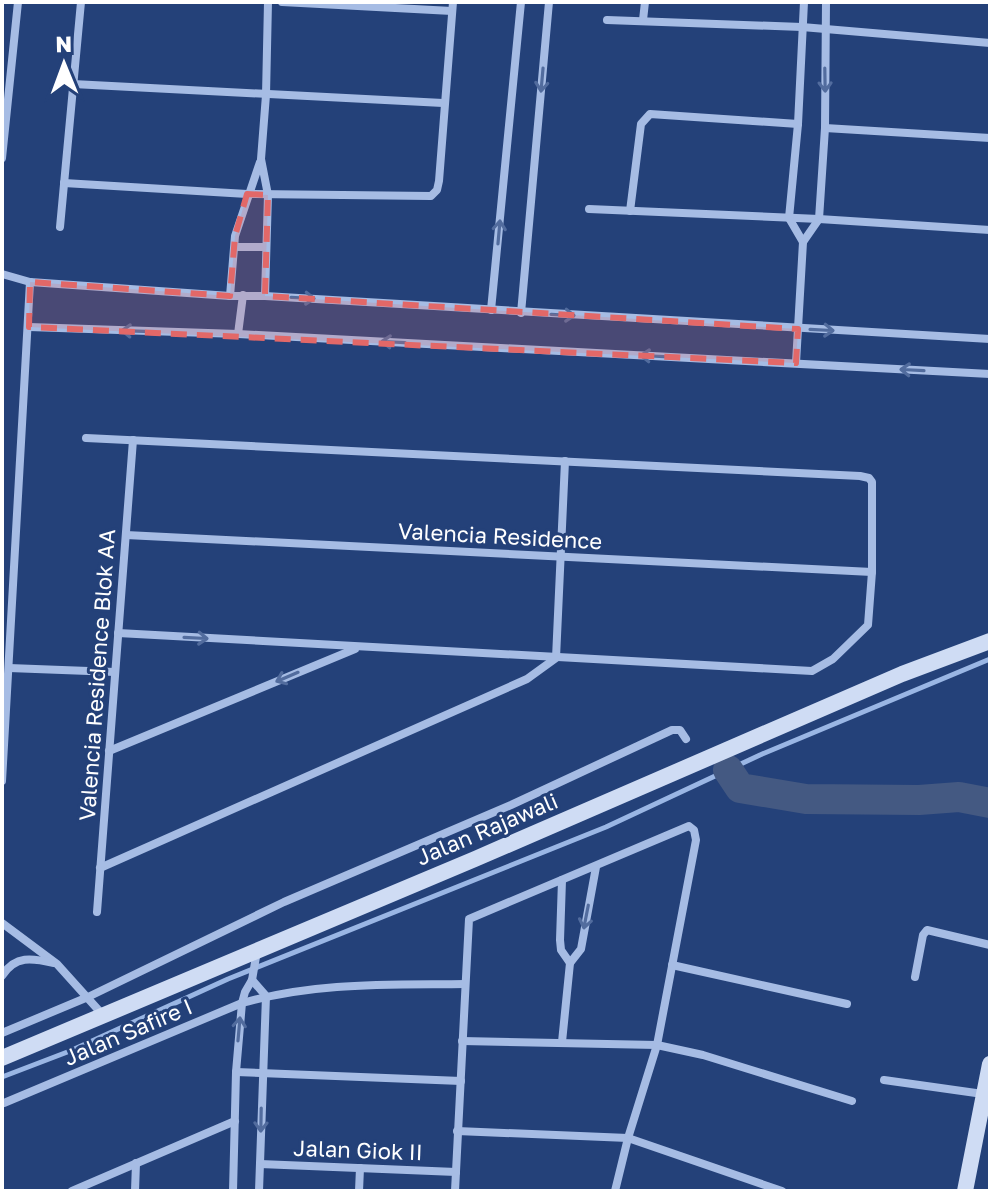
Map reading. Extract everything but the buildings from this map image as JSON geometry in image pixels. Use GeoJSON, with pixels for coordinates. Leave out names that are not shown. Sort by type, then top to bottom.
{"type":"FeatureCollection","features":[{"type":"Feature","properties":{"kind":"street"},"geometry":{"type":"LineString","coordinates":[[2,158],[18,2]]}},
{"type":"Feature","properties":{"kind":"street"},"geometry":{"type":"LineString","coordinates":[[60,227],[81,2]]}},
{"type":"Feature","properties":{"kind":"street"},"geometry":{"type":"LineString","coordinates":[[265,296],[268,195],[261,159],[268,2]]}},
{"type":"Feature","properties":{"kind":"street"},"geometry":{"type":"LineString","coordinates":[[64,183],[268,195],[431,196],[437,190],[439,181],[453,6],[282,2]]}},
{"type":"Feature","properties":{"kind":"street"},"geometry":{"type":"LineString","coordinates":[[491,310],[521,2]]}},
{"type":"Feature","properties":{"kind":"street"},"geometry":{"type":"LineString","coordinates":[[521,313],[549,2]]}},
{"type":"Feature","properties":{"kind":"street"},"geometry":{"type":"LineString","coordinates":[[643,20],[645,2]]}},
{"type":"Feature","properties":{"kind":"street"},"geometry":{"type":"LineString","coordinates":[[803,242],[789,218],[798,124],[804,2]]}},
{"type":"Feature","properties":{"kind":"street"},"geometry":{"type":"LineString","coordinates":[[796,363],[803,242],[819,219],[825,128],[826,2]]}},
{"type":"Feature","properties":{"kind":"street"},"geometry":{"type":"LineString","coordinates":[[607,20],[802,27],[990,43]]}},
{"type":"Feature","properties":{"kind":"street"},"geometry":{"type":"LineString","coordinates":[[73,84],[443,103]]}},
{"type":"Feature","properties":{"kind":"street"},"geometry":{"type":"LineString","coordinates":[[630,211],[641,124],[650,114],[798,124]]}},
{"type":"Feature","properties":{"kind":"street"},"geometry":{"type":"LineString","coordinates":[[825,128],[990,138]]}},
{"type":"Feature","properties":{"kind":"street"},"geometry":{"type":"LineString","coordinates":[[230,296],[235,236],[261,159]]}},
{"type":"Feature","properties":{"kind":"street"},"geometry":{"type":"LineString","coordinates":[[589,209],[990,230]]}},
{"type":"Feature","properties":{"kind":"street"},"geometry":{"type":"LineString","coordinates":[[235,247],[266,247]]}},
{"type":"Feature","properties":{"kind":"street"},"geometry":{"type":"LineString","coordinates":[[2,274],[30,282],[230,296],[990,339]]}},
{"type":"Feature","properties":{"kind":"street"},"geometry":{"type":"LineString","coordinates":[[2,781],[30,282]]}},
{"type":"Feature","properties":{"kind":"street"},"geometry":{"type":"LineString","coordinates":[[238,334],[243,295]]}},
{"type":"Feature","properties":{"kind":"street"},"geometry":{"type":"LineString","coordinates":[[29,327],[238,334],[990,374]]}},
{"type":"Feature","properties":{"kind":"street"},"geometry":{"type":"LineString","coordinates":[[86,438],[866,476],[872,482],[869,619],[865,629],[833,659],[812,671],[118,633]]}},
{"type":"Feature","properties":{"kind":"street","name":"Valencia Residence Blok AA"},"geometry":{"type":"LineString","coordinates":[[97,912],[133,440]]}},
{"type":"Feature","properties":{"kind":"street"},"geometry":{"type":"LineString","coordinates":[[556,658],[565,461]]}},
{"type":"Feature","properties":{"kind":"street","name":"Valencia Residence"},"geometry":{"type":"LineString","coordinates":[[126,535],[872,572]]}},
{"type":"Feature","properties":{"kind":"street","name":"Jalan Rajawali"},"geometry":{"type":"LineString","coordinates":[[2,1058],[102,1014],[256,955],[902,674],[990,641]]}},
{"type":"Feature","properties":{"kind":"street"},"geometry":{"type":"LineString","coordinates":[[109,751],[359,647]]}},
{"type":"Feature","properties":{"kind":"street"},"geometry":{"type":"LineString","coordinates":[[100,868],[527,679],[556,658]]}},
{"type":"Feature","properties":{"kind":"street"},"geometry":{"type":"LineString","coordinates":[[9,668],[115,672]]}},
{"type":"Feature","properties":{"kind":"street"},"geometry":{"type":"LineString","coordinates":[[2,1033],[88,997],[284,902],[511,805],[672,730],[680,730],[686,739]]}},
{"type":"Feature","properties":{"kind":"street"},"geometry":{"type":"LineString","coordinates":[[455,1191],[469,919],[689,826],[694,830],[696,840],[657,1045],[615,1191]]}},
{"type":"Feature","properties":{"kind":"street"},"geometry":{"type":"LineString","coordinates":[[562,1042],[570,963],[581,949],[596,867]]}},
{"type":"Feature","properties":{"kind":"street"},"geometry":{"type":"LineString","coordinates":[[562,880],[560,940],[561,950],[570,963]]}},
{"type":"Feature","properties":{"kind":"street"},"geometry":{"type":"LineString","coordinates":[[2,923],[57,964],[102,1014]]}},
{"type":"Feature","properties":{"kind":"street"},"geometry":{"type":"LineString","coordinates":[[915,977],[923,935],[927,930],[990,945]]}},
{"type":"Feature","properties":{"kind":"street"},"geometry":{"type":"LineString","coordinates":[[233,1191],[236,1072],[242,1003],[253,976],[256,955]]}},
{"type":"Feature","properties":{"kind":"street"},"geometry":{"type":"LineString","coordinates":[[2,976],[10,966],[24,959],[57,964]]}},
{"type":"Feature","properties":{"kind":"street"},"geometry":{"type":"LineString","coordinates":[[672,965],[847,1004]]}},
{"type":"Feature","properties":{"kind":"street"},"geometry":{"type":"LineString","coordinates":[[253,976],[266,996],[259,1191]]}},
{"type":"Feature","properties":{"kind":"street","name":"Jalan Safire I"},"geometry":{"type":"LineString","coordinates":[[4,1103],[242,1003],[266,996],[328,986],[465,984]]}},
{"type":"Feature","properties":{"kind":"street"},"geometry":{"type":"LineString","coordinates":[[462,1041],[657,1045],[703,1055],[852,1101]]}},
{"type":"Feature","properties":{"kind":"street"},"geometry":{"type":"LineString","coordinates":[[965,1191],[990,1069]]}},
{"type":"Feature","properties":{"kind":"street"},"geometry":{"type":"LineString","coordinates":[[236,1072],[461,1081]]}},
{"type":"Feature","properties":{"kind":"street"},"geometry":{"type":"LineString","coordinates":[[884,1080],[983,1094]]}},
{"type":"Feature","properties":{"kind":"street"},"geometry":{"type":"LineString","coordinates":[[72,1191],[235,1121]]}},
{"type":"Feature","properties":{"kind":"street"},"geometry":{"type":"LineString","coordinates":[[457,1131],[628,1138],[782,1191]]}},
{"type":"Feature","properties":{"kind":"street"},"geometry":{"type":"LineString","coordinates":[[135,1191],[136,1163]]}},
{"type":"Feature","properties":{"kind":"street","name":"Jalan Giok II"},"geometry":{"type":"LineString","coordinates":[[260,1164],[456,1172]]}},
{"type":"Feature","properties":{"kind":"street"},"geometry":{"type":"LineString","coordinates":[[359,1191],[360,1168]]}},
{"type":"Feature","properties":{"kind":"highlighted area"},"geometry":{"type":"Polygon","coordinates":[[[247,194],[268,195],[265,296],[798,329],[796,363],[29,327],[30,282],[230,296],[235,236],[247,194]]]}},
{"type":"Feature","properties":{"kind":"waterway"},"geometry":{"type":"LineString","coordinates":[[2,1077],[70,1051],[228,979],[606,827],[760,755],[990,659]]}},
{"type":"Feature","properties":{"kind":"waterway"},"geometry":{"type":"LineString","coordinates":[[728,770],[740,788],[806,799],[919,800],[959,797],[990,803]]}}]}
